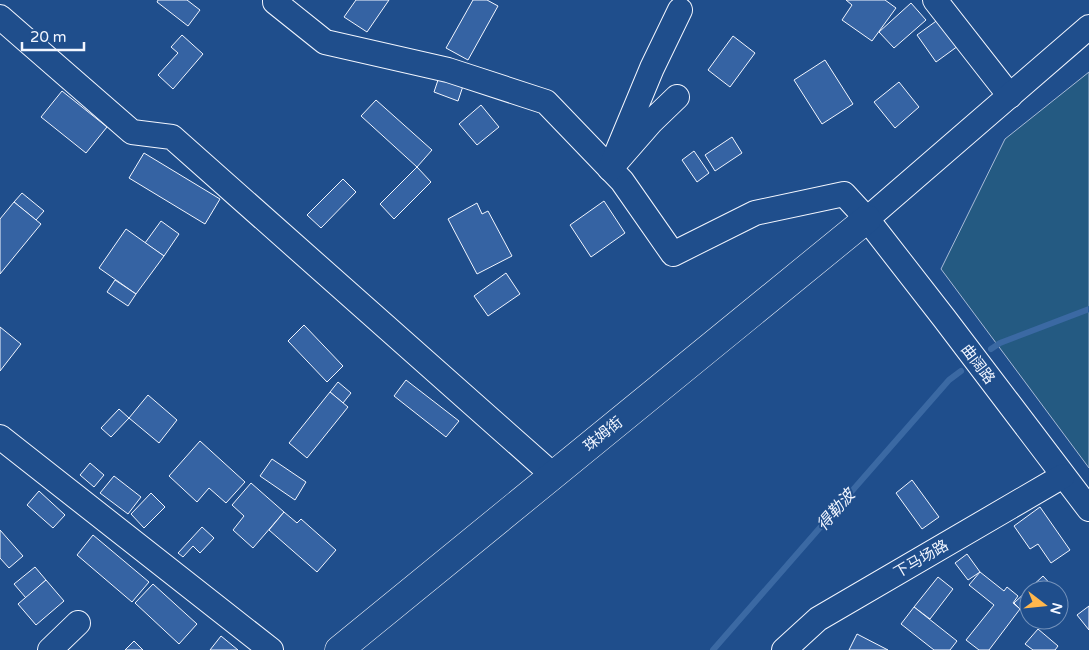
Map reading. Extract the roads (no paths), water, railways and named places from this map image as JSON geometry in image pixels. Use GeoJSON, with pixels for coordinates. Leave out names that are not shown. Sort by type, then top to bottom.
{"type":"FeatureCollection","features":[{"type":"Feature","properties":{"kind":"main road","name":"珠姆街"},"geometry":{"type":"LineString","coordinates":[[339,650],[867,219]]}},
{"type":"Feature","properties":{"kind":"street"},"geometry":{"type":"LineString","coordinates":[[275,0],[275,2],[325,42],[448,70],[546,102],[610,169]]}},
{"type":"Feature","properties":{"kind":"street"},"geometry":{"type":"LineString","coordinates":[[935,0],[1010,96]]}},
{"type":"Feature","properties":{"kind":"street"},"geometry":{"type":"LineString","coordinates":[[610,169],[652,68],[680,10]]}},
{"type":"Feature","properties":{"kind":"street"},"geometry":{"type":"LineString","coordinates":[[0,17],[132,132],[172,137],[553,475]]}},
{"type":"Feature","properties":{"kind":"street"},"geometry":{"type":"LineString","coordinates":[[867,219],[1089,27]]}},
{"type":"Feature","properties":{"kind":"street"},"geometry":{"type":"LineString","coordinates":[[610,169],[651,122],[677,97]]}},
{"type":"Feature","properties":{"kind":"street","name":"曲阔路"},"geometry":{"type":"LineString","coordinates":[[610,169],[622,182],[673,254],[756,213],[844,194],[867,219],[1089,509]]}},
{"type":"Feature","properties":{"kind":"street"},"geometry":{"type":"LineString","coordinates":[[0,437],[271,650]]}},
{"type":"Feature","properties":{"kind":"street","name":"下马场路"},"geometry":{"type":"LineString","coordinates":[[784,650],[818,619],[1063,476]]}},
{"type":"Feature","properties":{"kind":"street"},"geometry":{"type":"LineString","coordinates":[[50,650],[78,623]]}},
{"type":"Feature","properties":{"kind":"waterway","name":"得勒波"},"geometry":{"type":"LineString","coordinates":[[991,349],[1000,343],[1089,309]]}},
{"type":"Feature","properties":{"kind":"waterway","name":"得勒波"},"geometry":{"type":"LineString","coordinates":[[713,650],[949,380],[961,371]]}}]}
